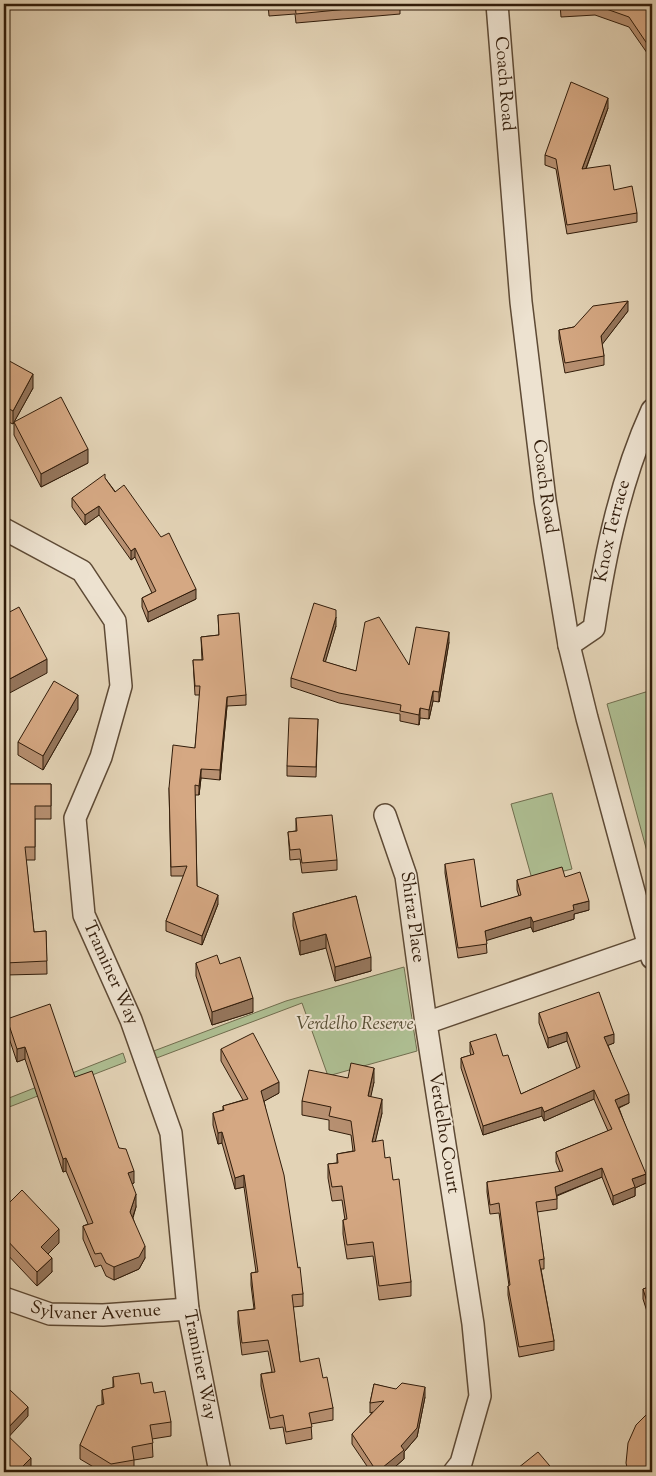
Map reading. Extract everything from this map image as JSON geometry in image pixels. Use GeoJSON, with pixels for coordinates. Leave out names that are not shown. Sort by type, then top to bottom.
{"type":"FeatureCollection","features":[{"type":"Feature","properties":{"kind":"street","name":"Coach Road"},"geometry":{"type":"LineString","coordinates":[[497,4],[521,302],[545,500],[570,645],[650,952]]}},
{"type":"Feature","properties":{"kind":"street","name":"Knox Terrace"},"geometry":{"type":"LineString","coordinates":[[570,645],[594,628],[604,567],[636,445],[652,410]]}},
{"type":"Feature","properties":{"kind":"street","name":"Traminer Way"},"geometry":{"type":"LineString","coordinates":[[4,529],[82,571],[115,621],[121,686],[101,757],[75,818],[84,915],[130,1020],[171,1133],[188,1309],[220,1472]]}},
{"type":"Feature","properties":{"kind":"street","name":"Shiraz Place"},"geometry":{"type":"LineString","coordinates":[[386,815],[406,876],[426,1023]]}},
{"type":"Feature","properties":{"kind":"street"},"geometry":{"type":"LineString","coordinates":[[426,1023],[650,952]]}},
{"type":"Feature","properties":{"kind":"street","name":"Verdelho Court"},"geometry":{"type":"LineString","coordinates":[[426,1023],[473,1324],[480,1396],[461,1464],[454,1472]]}},
{"type":"Feature","properties":{"kind":"street","name":"Sylvaner Avenue"},"geometry":{"type":"LineString","coordinates":[[4,1298],[50,1314],[103,1314],[188,1309]]}},
{"type":"Feature","properties":{"kind":"green space"},"geometry":{"type":"Polygon","coordinates":[[[652,690],[652,870],[607,704],[652,690]]]}},
{"type":"Feature","properties":{"kind":"green space"},"geometry":{"type":"Polygon","coordinates":[[[552,793],[572,869],[532,879],[511,804],[552,793]]]}},
{"type":"Feature","properties":{"kind":"green space","name":"Verdelho Reserve"},"geometry":{"type":"Polygon","coordinates":[[[404,967],[417,1051],[328,1076],[302,1003],[154,1059],[151,1052],[286,1001],[404,967]]]}},
{"type":"Feature","properties":{"kind":"green space"},"geometry":{"type":"Polygon","coordinates":[[[123,1053],[126,1062],[4,1109],[4,1100],[123,1053]]]}},
{"type":"Feature","properties":{"kind":"building"},"geometry":{"type":"Polygon","coordinates":[[[269,4],[295,4],[269,7],[269,4]]]}},
{"type":"Feature","properties":{"kind":"building"},"geometry":{"type":"Polygon","coordinates":[[[295,4],[400,4],[296,14],[295,4]]]}},
{"type":"Feature","properties":{"kind":"building"},"geometry":{"type":"Polygon","coordinates":[[[561,4],[652,4],[652,51],[629,17],[595,5],[561,8],[561,4]]]}},
{"type":"Feature","properties":{"kind":"building"},"geometry":{"type":"Polygon","coordinates":[[[571,82],[608,98],[582,169],[610,165],[614,190],[632,186],[637,213],[567,225],[556,159],[545,155],[571,82]]]}},
{"type":"Feature","properties":{"kind":"building"},"geometry":{"type":"Polygon","coordinates":[[[628,301],[601,336],[604,356],[565,363],[559,330],[574,327],[593,306],[628,301]]]}},
{"type":"Feature","properties":{"kind":"building"},"geometry":{"type":"Polygon","coordinates":[[[4,358],[33,374],[13,411],[4,406],[4,358]]]}},
{"type":"Feature","properties":{"kind":"building"},"geometry":{"type":"Polygon","coordinates":[[[61,397],[88,449],[41,474],[14,422],[61,397]]]}},
{"type":"Feature","properties":{"kind":"building"},"geometry":{"type":"Polygon","coordinates":[[[105,474],[105,478],[115,492],[124,485],[161,537],[169,533],[196,589],[148,612],[142,598],[156,591],[135,548],[131,551],[99,506],[85,515],[72,498],[105,474]]]}},
{"type":"Feature","properties":{"kind":"building"},"geometry":{"type":"Polygon","coordinates":[[[314,603],[336,610],[336,617],[323,661],[356,671],[365,622],[379,617],[409,665],[416,627],[449,632],[439,692],[433,691],[429,710],[420,708],[419,715],[400,711],[401,705],[339,693],[291,678],[314,603]]]}},
{"type":"Feature","properties":{"kind":"building"},"geometry":{"type":"Polygon","coordinates":[[[19,607],[47,659],[4,682],[4,615],[19,607]]]}},
{"type":"Feature","properties":{"kind":"building"},"geometry":{"type":"Polygon","coordinates":[[[239,613],[246,695],[227,697],[220,770],[201,769],[199,786],[195,785],[197,886],[218,895],[202,936],[166,921],[187,866],[171,867],[169,788],[173,745],[195,748],[200,686],[195,686],[193,660],[203,660],[201,637],[219,635],[218,615],[239,613]]]}},
{"type":"Feature","properties":{"kind":"building"},"geometry":{"type":"Polygon","coordinates":[[[54,681],[78,695],[43,756],[18,742],[54,681]]]}},
{"type":"Feature","properties":{"kind":"building"},"geometry":{"type":"Polygon","coordinates":[[[289,718],[318,719],[316,767],[287,766],[289,718]]]}},
{"type":"Feature","properties":{"kind":"building"},"geometry":{"type":"Polygon","coordinates":[[[4,784],[51,784],[51,806],[35,806],[35,847],[25,847],[34,932],[46,931],[47,961],[5,963],[6,999],[4,999],[4,784]]]}},
{"type":"Feature","properties":{"kind":"building"},"geometry":{"type":"Polygon","coordinates":[[[332,815],[337,860],[302,863],[300,849],[290,850],[288,832],[297,831],[296,818],[332,815]]]}},
{"type":"Feature","properties":{"kind":"building"},"geometry":{"type":"Polygon","coordinates":[[[474,859],[481,907],[521,895],[517,880],[562,867],[565,877],[580,872],[589,901],[573,905],[574,910],[533,922],[531,917],[485,931],[487,944],[458,948],[445,864],[474,859]]]}},
{"type":"Feature","properties":{"kind":"building"},"geometry":{"type":"Polygon","coordinates":[[[356,896],[371,957],[335,967],[326,934],[300,941],[293,913],[356,896]]]}},
{"type":"Feature","properties":{"kind":"building"},"geometry":{"type":"Polygon","coordinates":[[[217,955],[220,964],[240,957],[253,998],[212,1012],[196,963],[217,955]]]}},
{"type":"Feature","properties":{"kind":"building"},"geometry":{"type":"Polygon","coordinates":[[[599,992],[614,1034],[604,1037],[629,1094],[615,1100],[646,1174],[632,1179],[635,1187],[613,1196],[602,1168],[555,1187],[557,1199],[536,1202],[544,1259],[539,1260],[554,1341],[519,1347],[508,1286],[510,1285],[499,1203],[490,1205],[487,1182],[563,1171],[556,1152],[612,1129],[594,1090],[544,1112],[542,1107],[483,1126],[461,1058],[474,1054],[470,1042],[496,1034],[503,1056],[508,1055],[521,1094],[580,1067],[567,1032],[548,1038],[539,1013],[599,992]]]}},
{"type":"Feature","properties":{"kind":"building"},"geometry":{"type":"Polygon","coordinates":[[[50,1004],[75,1077],[92,1071],[119,1148],[126,1149],[134,1171],[128,1173],[136,1194],[130,1212],[145,1246],[139,1257],[114,1267],[106,1263],[101,1253],[95,1254],[83,1226],[93,1223],[66,1158],[63,1159],[25,1047],[17,1049],[7,1019],[50,1004]]]}},
{"type":"Feature","properties":{"kind":"building"},"geometry":{"type":"Polygon","coordinates":[[[253,1033],[279,1082],[261,1091],[284,1175],[298,1268],[300,1267],[303,1294],[292,1295],[300,1362],[319,1358],[323,1378],[327,1377],[333,1408],[309,1413],[312,1427],[286,1432],[283,1415],[270,1418],[261,1374],[275,1372],[268,1340],[242,1343],[238,1311],[255,1309],[251,1273],[258,1272],[244,1175],[235,1178],[222,1132],[218,1133],[213,1113],[224,1110],[223,1106],[248,1099],[221,1049],[253,1033]]]}},
{"type":"Feature","properties":{"kind":"building"},"geometry":{"type":"Polygon","coordinates":[[[351,1063],[374,1068],[368,1096],[382,1099],[372,1142],[383,1140],[385,1158],[390,1157],[393,1180],[399,1179],[411,1282],[379,1286],[373,1242],[347,1245],[343,1220],[347,1219],[342,1186],[332,1187],[328,1164],[338,1163],[337,1154],[355,1151],[351,1121],[329,1116],[331,1107],[302,1101],[309,1070],[348,1078],[351,1063]]]}},
{"type":"Feature","properties":{"kind":"building"},"geometry":{"type":"Polygon","coordinates":[[[22,1190],[59,1229],[41,1247],[52,1258],[37,1272],[4,1237],[4,1208],[22,1190]]]}},
{"type":"Feature","properties":{"kind":"building"},"geometry":{"type":"Polygon","coordinates":[[[652,1257],[652,1270],[648,1259],[652,1257]]]}},
{"type":"Feature","properties":{"kind":"building"},"geometry":{"type":"Polygon","coordinates":[[[652,1286],[652,1318],[643,1289],[652,1286]]]}},
{"type":"Feature","properties":{"kind":"building"},"geometry":{"type":"Polygon","coordinates":[[[139,1373],[141,1384],[152,1382],[154,1393],[165,1391],[171,1422],[150,1425],[153,1443],[132,1447],[134,1460],[111,1464],[80,1445],[97,1406],[104,1404],[102,1390],[114,1387],[113,1377],[139,1373]]]}},
{"type":"Feature","properties":{"kind":"building"},"geometry":{"type":"Polygon","coordinates":[[[402,1383],[425,1387],[417,1428],[401,1446],[404,1450],[377,1472],[352,1434],[384,1401],[370,1403],[374,1384],[396,1389],[402,1383]]]}},
{"type":"Feature","properties":{"kind":"building"},"geometry":{"type":"Polygon","coordinates":[[[10,1390],[28,1407],[4,1432],[4,1396],[10,1390]]]}},
{"type":"Feature","properties":{"kind":"building"},"geometry":{"type":"Polygon","coordinates":[[[652,1409],[652,1472],[628,1472],[626,1463],[628,1443],[636,1425],[652,1409]]]}},
{"type":"Feature","properties":{"kind":"building"},"geometry":{"type":"Polygon","coordinates":[[[4,1432],[31,1458],[22,1467],[28,1472],[4,1472],[4,1432]]]}},
{"type":"Feature","properties":{"kind":"building"},"geometry":{"type":"Polygon","coordinates":[[[538,1452],[555,1472],[513,1472],[538,1452]]]}}]}
